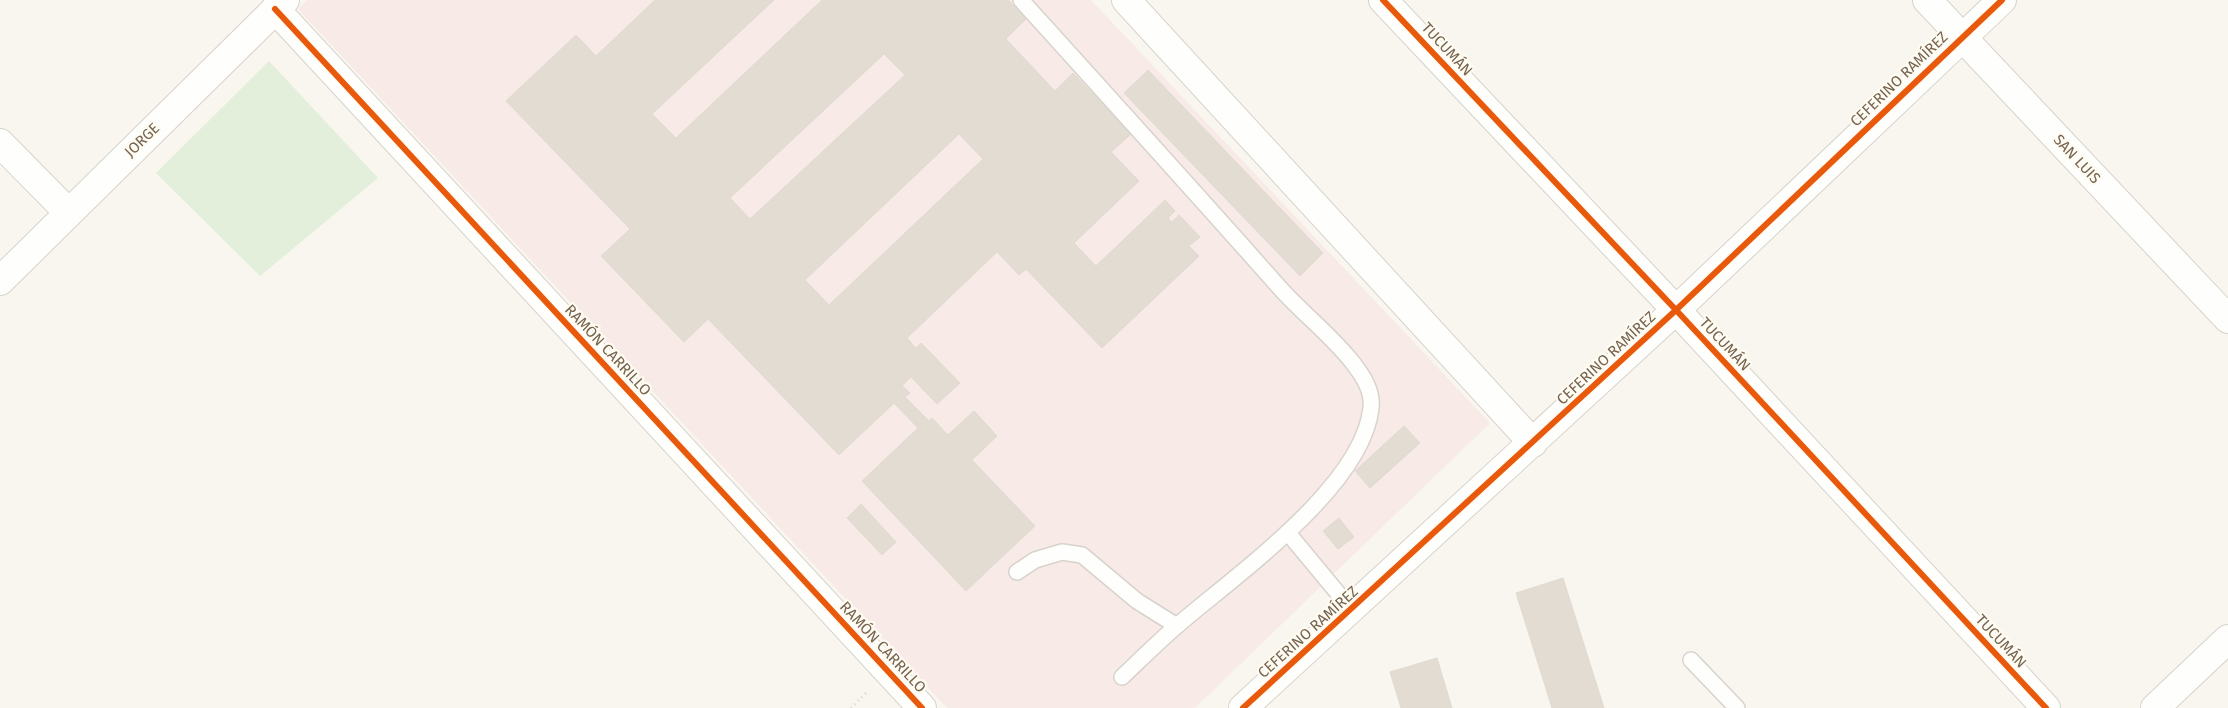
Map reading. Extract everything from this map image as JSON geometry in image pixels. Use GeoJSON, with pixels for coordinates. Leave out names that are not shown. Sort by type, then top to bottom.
{"type":"FeatureCollection","features":[{"type":"Feature","properties":{"kind":"street"},"geometry":{"type":"LineString","coordinates":[[1126,0],[1533,443]]}},
{"type":"Feature","properties":{"kind":"street","name":"TUCUMÁN"},"geometry":{"type":"LineString","coordinates":[[1383,0],[1676,310],[2046,708]]}},
{"type":"Feature","properties":{"kind":"street","name":"SAN LUIS"},"geometry":{"type":"LineString","coordinates":[[1927,0],[2228,319]]}},
{"type":"Feature","properties":{"kind":"street","name":"CEFERINO RAMÍREZ"},"geometry":{"type":"LineString","coordinates":[[1243,708],[1676,310],[2002,0]]}},
{"type":"Feature","properties":{"kind":"street","name":"JORGE"},"geometry":{"type":"LineString","coordinates":[[0,281],[280,5]]}},
{"type":"Feature","properties":{"kind":"street","name":"RAMÓN CARRILLO"},"geometry":{"type":"LineString","coordinates":[[280,5],[922,708]]}},
{"type":"Feature","properties":{"kind":"street"},"geometry":{"type":"LineString","coordinates":[[0,143],[68,212]]}},
{"type":"Feature","properties":{"kind":"street"},"geometry":{"type":"LineString","coordinates":[[2154,708],[2228,639]]}},
{"type":"Feature","properties":{"kind":"lane"},"geometry":{"type":"LineString","coordinates":[[1021,0],[1289,298],[1354,364],[1370,388],[1371,408],[1367,425],[1355,452],[1336,481],[1288,533],[1177,626],[1122,677]]}},
{"type":"Feature","properties":{"kind":"lane"},"geometry":{"type":"LineString","coordinates":[[1288,533],[1351,609]]}},
{"type":"Feature","properties":{"kind":"lane"},"geometry":{"type":"LineString","coordinates":[[1017,572],[1035,560],[1062,552],[1082,555],[1137,601],[1177,626]]}},
{"type":"Feature","properties":{"kind":"lane"},"geometry":{"type":"LineString","coordinates":[[1692,660],[1737,708]]}},
{"type":"Feature","properties":{"kind":"shaded area"},"geometry":{"type":"Polygon","coordinates":[[[307,0],[1091,0],[1490,423],[1195,708],[947,708],[298,9],[307,0]]]}},
{"type":"Feature","properties":{"kind":"green space"},"geometry":{"type":"Polygon","coordinates":[[[269,61],[378,178],[260,276],[156,173],[269,61]]]}},
{"type":"Feature","properties":{"kind":"building"},"geometry":{"type":"Polygon","coordinates":[[[655,0],[774,0],[652,114],[676,138],[822,0],[1008,0],[1026,19],[1006,39],[1055,91],[1073,73],[1131,134],[1111,152],[1139,181],[1074,243],[1096,266],[1165,200],[1175,211],[1168,218],[1172,222],[1179,215],[1200,237],[1189,246],[1199,256],[1102,348],[1026,269],[1019,275],[997,252],[907,338],[916,348],[921,343],[960,383],[937,404],[911,377],[902,386],[910,393],[905,397],[929,421],[932,418],[948,435],[974,411],[997,436],[972,460],[1035,526],[966,591],[862,481],[918,428],[894,403],[839,455],[708,319],[684,342],[601,256],[630,229],[506,101],[576,35],[596,56],[655,0]],[[884,54],[730,198],[750,219],[905,75],[884,54]],[[959,134],[805,280],[829,305],[983,159],[959,134]]]}},
{"type":"Feature","properties":{"kind":"building"},"geometry":{"type":"Polygon","coordinates":[[[1148,70],[1323,253],[1300,276],[1124,93],[1148,70]]]}},
{"type":"Feature","properties":{"kind":"building"},"geometry":{"type":"Polygon","coordinates":[[[1404,426],[1420,443],[1370,488],[1355,471],[1404,426]]]}},
{"type":"Feature","properties":{"kind":"building"},"geometry":{"type":"Polygon","coordinates":[[[861,504],[896,542],[882,555],[847,518],[861,504]]]}},
{"type":"Feature","properties":{"kind":"building"},"geometry":{"type":"Polygon","coordinates":[[[1339,518],[1354,537],[1338,549],[1323,531],[1339,518]]]}},
{"type":"Feature","properties":{"kind":"building"},"geometry":{"type":"Polygon","coordinates":[[[1563,578],[1604,708],[1552,708],[1516,593],[1563,578]]]}},
{"type":"Feature","properties":{"kind":"building"},"geometry":{"type":"Polygon","coordinates":[[[1437,658],[1452,708],[1401,708],[1390,672],[1437,658]]]}},
{"type":"Feature","properties":{"kind":"cycle path"},"geometry":{"type":"LineString","coordinates":[[1383,0],[1676,310],[2046,708]]}},
{"type":"Feature","properties":{"kind":"cycle path"},"geometry":{"type":"LineString","coordinates":[[1243,708],[1676,310],[2002,0]]}},
{"type":"Feature","properties":{"kind":"cycle path"},"geometry":{"type":"LineString","coordinates":[[275,9],[922,708]]}}]}
